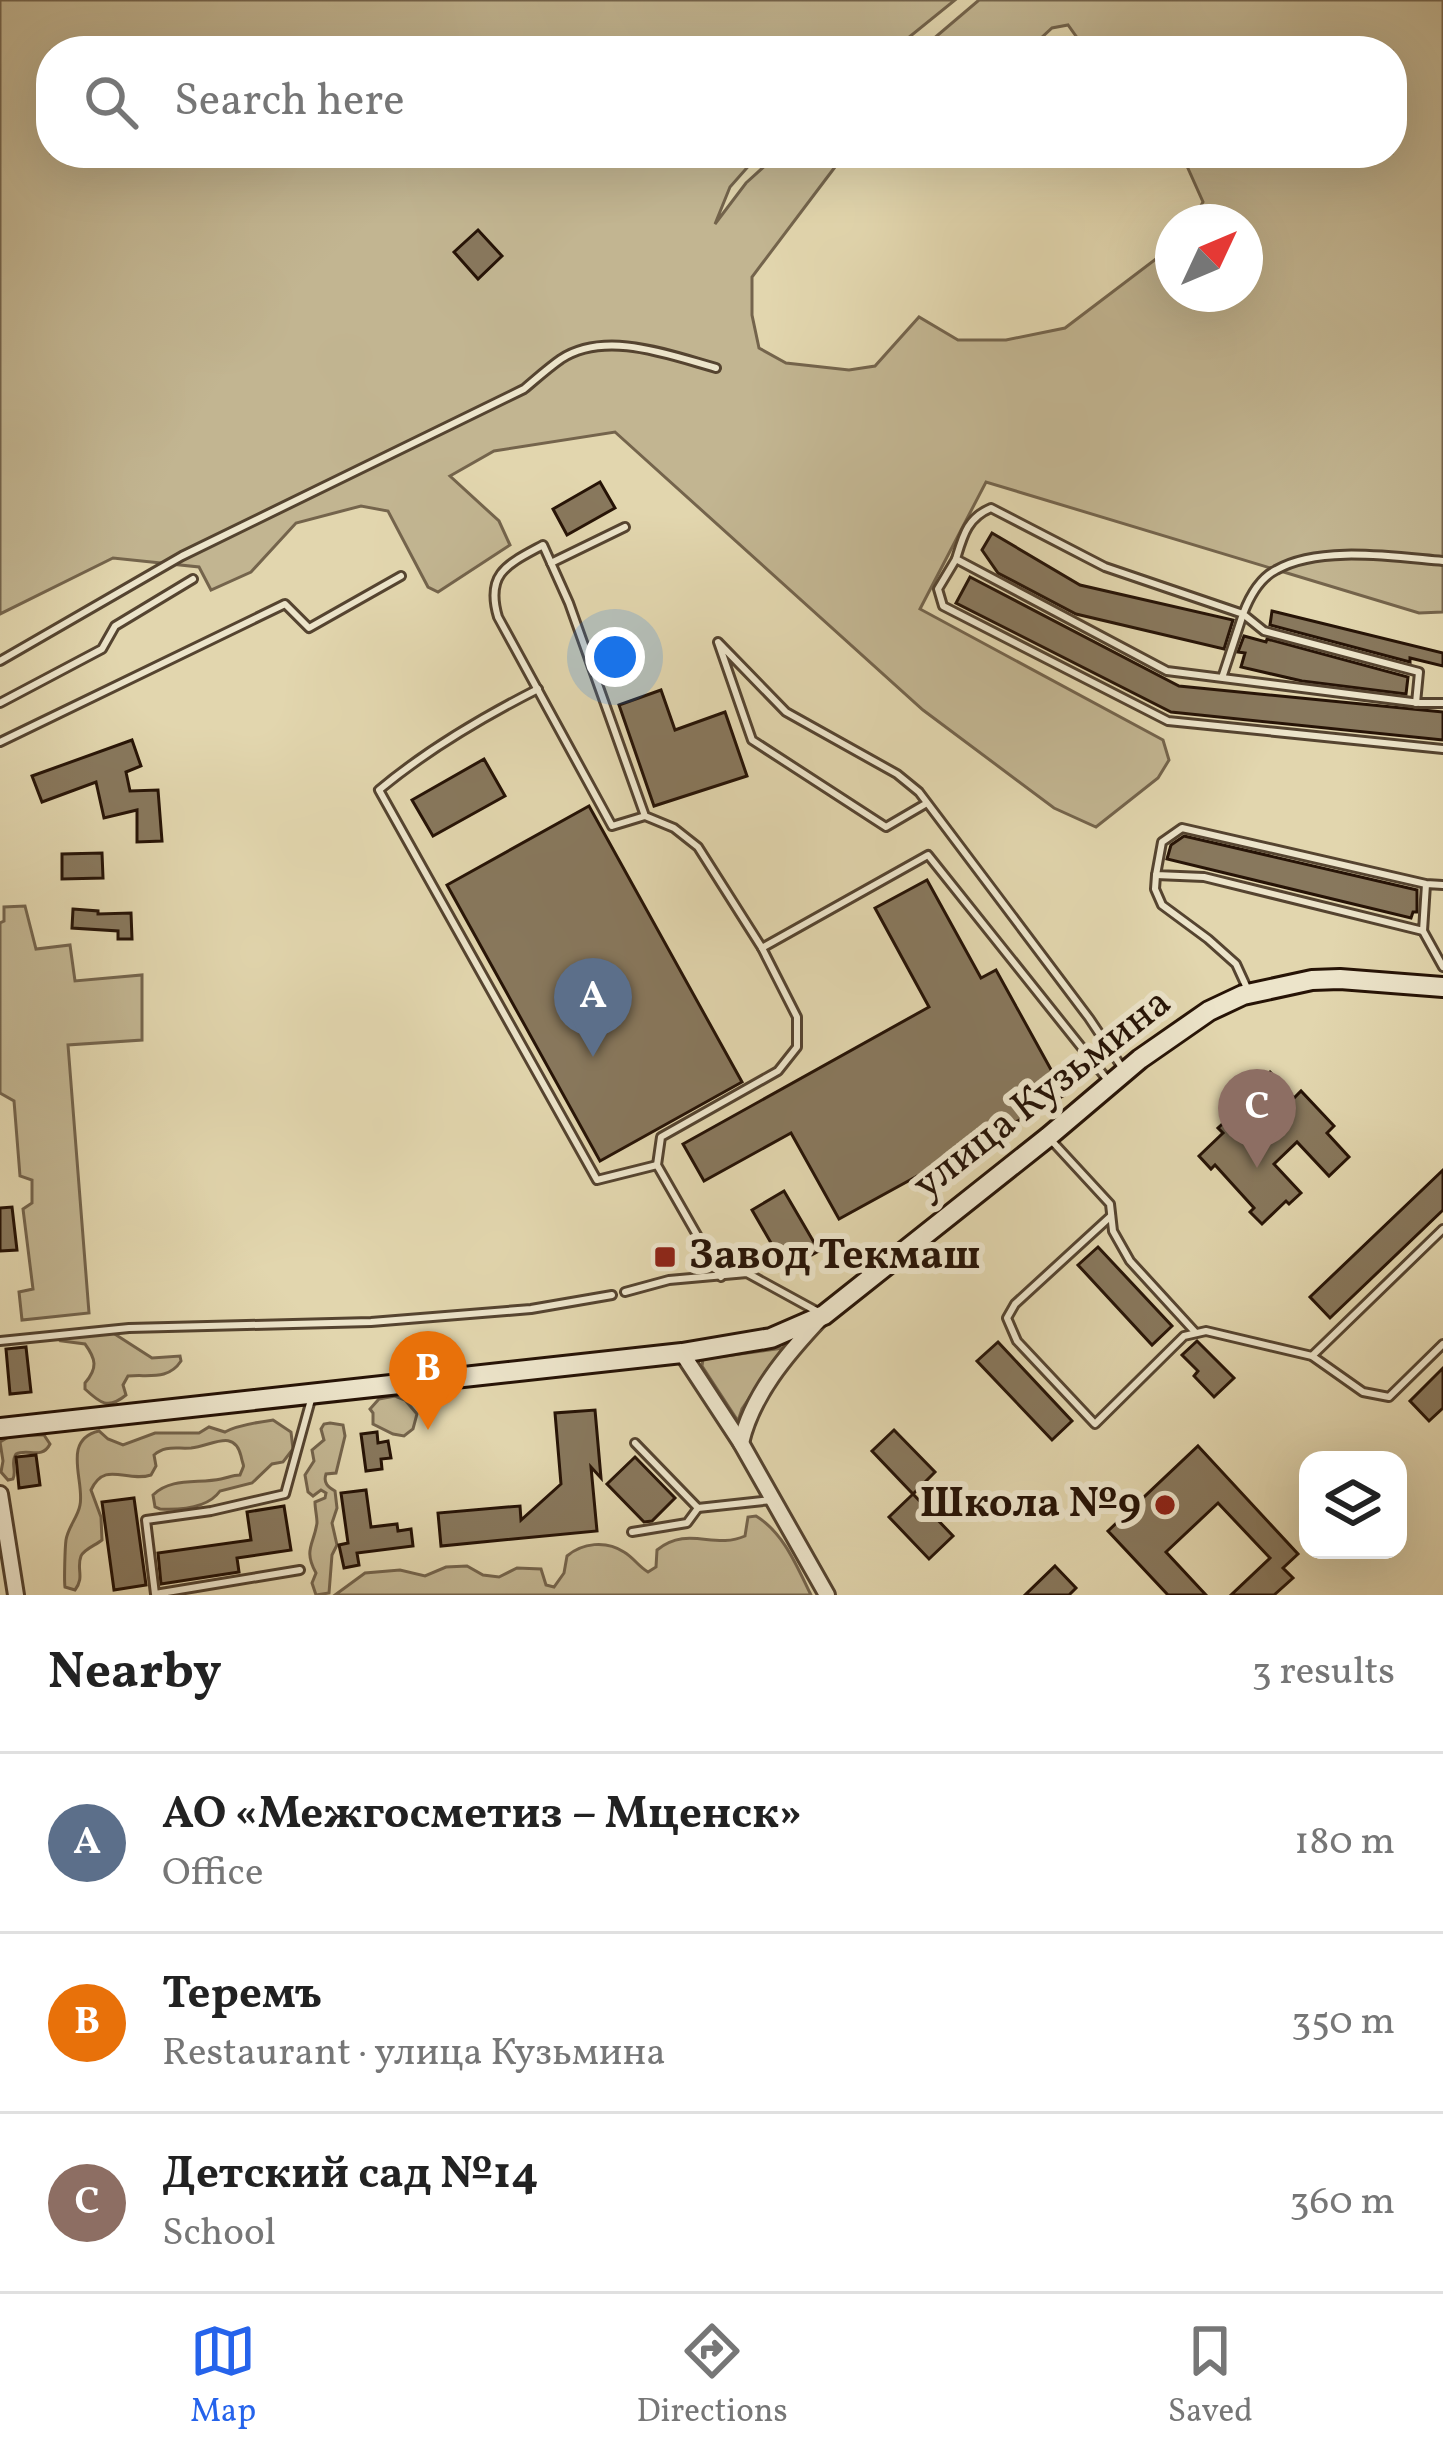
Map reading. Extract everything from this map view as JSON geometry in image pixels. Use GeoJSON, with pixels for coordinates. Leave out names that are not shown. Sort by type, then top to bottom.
{"type":"FeatureCollection","features":[{"type":"Feature","properties":{"kind":"main road","name":"улица Кузьмина"},"geometry":{"type":"LineString","coordinates":[[0,1428],[682,1353],[770,1338],[824,1315],[1118,1078],[1209,1011],[1277,986],[1340,979],[1443,987]]}},
{"type":"Feature","properties":{"kind":"street"},"geometry":{"type":"LineString","coordinates":[[741,1443],[759,1397],[824,1315]]}},
{"type":"Feature","properties":{"kind":"street"},"geometry":{"type":"LineString","coordinates":[[682,1353],[741,1443],[827,1595]]}},
{"type":"Feature","properties":{"kind":"street"},"geometry":{"type":"LineString","coordinates":[[0,1494],[16,1595]]}},
{"type":"Feature","properties":{"kind":"lane"},"geometry":{"type":"LineString","coordinates":[[0,662],[182,556],[524,388],[563,357],[590,346],[610,345],[716,368]]}},
{"type":"Feature","properties":{"kind":"lane"},"geometry":{"type":"LineString","coordinates":[[1415,703],[1419,672],[1264,631],[1244,614],[1105,567],[991,508],[977,514],[964,531],[956,559],[938,589],[943,606],[1168,721],[1443,749]]}},
{"type":"Feature","properties":{"kind":"lane"},"geometry":{"type":"LineString","coordinates":[[551,563],[626,527]]}},
{"type":"Feature","properties":{"kind":"lane"},"geometry":{"type":"LineString","coordinates":[[645,816],[569,603],[543,545],[504,569],[495,581],[498,617],[612,826],[645,816],[674,827],[698,847],[762,948],[797,1017],[797,1047],[778,1071],[662,1137],[657,1165],[721,1277]]}},
{"type":"Feature","properties":{"kind":"lane"},"geometry":{"type":"LineString","coordinates":[[1222,679],[1250,597],[1274,570],[1348,554],[1443,561]]}},
{"type":"Feature","properties":{"kind":"lane"},"geometry":{"type":"LineString","coordinates":[[956,559],[1167,670],[1443,704]]}},
{"type":"Feature","properties":{"kind":"lane"},"geometry":{"type":"LineString","coordinates":[[0,742],[286,604],[310,628],[401,576]]}},
{"type":"Feature","properties":{"kind":"lane"},"geometry":{"type":"LineString","coordinates":[[0,703],[102,649],[115,626],[193,579]]}},
{"type":"Feature","properties":{"kind":"lane"},"geometry":{"type":"LineString","coordinates":[[927,803],[886,826],[752,740],[718,643],[786,712],[897,774],[919,792],[1089,1018],[1118,1078]]}},
{"type":"Feature","properties":{"kind":"lane"},"geometry":{"type":"LineString","coordinates":[[538,689],[432,749],[379,790],[597,1180],[657,1165]]}},
{"type":"Feature","properties":{"kind":"lane"},"geometry":{"type":"LineString","coordinates":[[1250,994],[1235,964],[1162,905],[1155,889],[1162,842],[1182,828],[1443,885]]}},
{"type":"Feature","properties":{"kind":"lane"},"geometry":{"type":"LineString","coordinates":[[762,948],[928,855],[1118,1078]]}},
{"type":"Feature","properties":{"kind":"lane"},"geometry":{"type":"LineString","coordinates":[[1156,875],[1204,877],[1423,931]]}},
{"type":"Feature","properties":{"kind":"lane"},"geometry":{"type":"LineString","coordinates":[[1426,884],[1423,931],[1443,968]]}},
{"type":"Feature","properties":{"kind":"lane"},"geometry":{"type":"LineString","coordinates":[[1048,1137],[1110,1204],[1113,1231],[1130,1261],[1196,1333]]}},
{"type":"Feature","properties":{"kind":"lane"},"geometry":{"type":"LineString","coordinates":[[1111,1216],[1015,1304],[1007,1318],[1017,1341],[1095,1424],[1184,1336],[1206,1330],[1312,1356],[1363,1393],[1389,1397],[1443,1344]]}},
{"type":"Feature","properties":{"kind":"lane"},"geometry":{"type":"LineString","coordinates":[[1312,1356],[1443,1228]]}},
{"type":"Feature","properties":{"kind":"lane"},"geometry":{"type":"LineString","coordinates":[[625,1292],[669,1280],[747,1273],[824,1315]]}},
{"type":"Feature","properties":{"kind":"lane"},"geometry":{"type":"LineString","coordinates":[[0,1340],[129,1328],[371,1322],[531,1309],[612,1295]]}},
{"type":"Feature","properties":{"kind":"lane"},"geometry":{"type":"LineString","coordinates":[[300,1570],[155,1594],[146,1520],[285,1494],[314,1392]]}},
{"type":"Feature","properties":{"kind":"lane"},"geometry":{"type":"LineString","coordinates":[[635,1443],[698,1508]]}},
{"type":"Feature","properties":{"kind":"lane"},"geometry":{"type":"LineString","coordinates":[[632,1532],[687,1523],[698,1508],[772,1500]]}},
{"type":"Feature","properties":{"kind":"shaded area"},"geometry":{"type":"Polygon","coordinates":[[[0,0],[955,0],[911,36],[36,36],[36,168],[747,168],[730,187],[715,224],[762,168],[834,168],[752,277],[752,315],[759,348],[786,363],[849,370],[875,366],[919,317],[958,340],[1006,340],[1065,328],[1155,260],[1155,312],[1263,312],[1263,204],[1202,204],[1188,168],[1407,168],[1407,36],[1076,36],[1068,25],[1052,28],[1043,36],[937,36],[979,0],[1443,0],[1443,612],[1419,613],[986,482],[920,609],[1163,740],[1169,760],[1158,778],[1096,827],[1054,808],[923,710],[615,432],[494,451],[450,476],[499,521],[510,545],[438,592],[428,587],[388,511],[361,506],[296,523],[251,572],[211,590],[199,567],[113,558],[0,614],[0,0]]]}},
{"type":"Feature","properties":{"kind":"shaded area"},"geometry":{"type":"Polygon","coordinates":[[[25,906],[36,949],[70,945],[75,981],[142,975],[142,1040],[68,1045],[89,1313],[22,1320],[19,1292],[33,1289],[23,1209],[32,1203],[32,1180],[20,1176],[14,1101],[0,1093],[0,923],[4,907],[25,906]]]}},
{"type":"Feature","properties":{"kind":"shaded area"},"geometry":{"type":"Polygon","coordinates":[[[110,1331],[152,1358],[180,1356],[181,1361],[164,1374],[128,1376],[123,1385],[126,1395],[114,1402],[100,1401],[85,1389],[94,1368],[89,1349],[85,1344],[62,1341],[110,1331]]]}},
{"type":"Feature","properties":{"kind":"shaded area"},"geometry":{"type":"Polygon","coordinates":[[[783,1348],[738,1421],[702,1366],[703,1359],[783,1348]]]}},
{"type":"Feature","properties":{"kind":"shaded area"},"geometry":{"type":"Polygon","coordinates":[[[395,1396],[417,1414],[413,1429],[404,1436],[373,1424],[370,1409],[379,1399],[395,1396]]]}},
{"type":"Feature","properties":{"kind":"shaded area"},"geometry":{"type":"Polygon","coordinates":[[[273,1420],[291,1432],[293,1449],[283,1462],[272,1464],[252,1483],[220,1491],[201,1504],[160,1509],[153,1495],[176,1483],[240,1475],[243,1465],[233,1443],[162,1450],[154,1455],[156,1466],[151,1475],[103,1476],[91,1490],[101,1517],[102,1540],[81,1556],[75,1590],[65,1587],[66,1540],[81,1495],[78,1452],[87,1436],[99,1431],[123,1445],[155,1433],[199,1433],[209,1427],[225,1432],[273,1420]]]}},
{"type":"Feature","properties":{"kind":"shaded area"},"geometry":{"type":"Polygon","coordinates":[[[330,1423],[343,1425],[345,1436],[336,1473],[325,1477],[335,1491],[332,1523],[337,1545],[329,1593],[316,1595],[310,1553],[317,1523],[315,1502],[326,1493],[321,1490],[313,1496],[308,1492],[305,1475],[314,1461],[312,1450],[324,1440],[321,1429],[330,1423]]]}},
{"type":"Feature","properties":{"kind":"shaded area"},"geometry":{"type":"Polygon","coordinates":[[[12,1435],[44,1435],[50,1444],[39,1453],[16,1454],[14,1476],[8,1480],[1,1472],[0,1442],[12,1435]]]}},
{"type":"Feature","properties":{"kind":"shaded area"},"geometry":{"type":"Polygon","coordinates":[[[756,1516],[782,1541],[811,1595],[335,1595],[365,1573],[400,1570],[425,1576],[446,1567],[467,1566],[499,1577],[517,1568],[541,1569],[546,1585],[554,1587],[564,1573],[567,1556],[594,1545],[617,1548],[648,1572],[656,1567],[657,1550],[668,1543],[690,1538],[734,1540],[745,1536],[748,1517],[756,1516]]]}},
{"type":"Feature","properties":{"kind":"building"},"geometry":{"type":"Polygon","coordinates":[[[478,230],[502,256],[478,279],[454,252],[478,230]]]}},
{"type":"Feature","properties":{"kind":"building"},"geometry":{"type":"Polygon","coordinates":[[[600,482],[615,508],[567,535],[553,509],[600,482]]]}},
{"type":"Feature","properties":{"kind":"building"},"geometry":{"type":"Polygon","coordinates":[[[992,533],[1080,585],[1233,620],[1224,649],[1076,614],[998,573],[982,550],[992,533]]]}},
{"type":"Feature","properties":{"kind":"building"},"geometry":{"type":"Polygon","coordinates":[[[970,577],[1179,686],[1443,712],[1443,740],[1171,712],[956,603],[970,577]]]}},
{"type":"Feature","properties":{"kind":"building"},"geometry":{"type":"Polygon","coordinates":[[[1272,611],[1443,653],[1443,666],[1410,658],[1410,662],[1270,625],[1272,611]]]}},
{"type":"Feature","properties":{"kind":"building"},"geometry":{"type":"Polygon","coordinates":[[[1244,636],[1408,677],[1406,694],[1302,681],[1241,667],[1245,653],[1238,652],[1244,636]]]}},
{"type":"Feature","properties":{"kind":"building"},"geometry":{"type":"Polygon","coordinates":[[[661,690],[675,730],[725,712],[747,776],[654,806],[619,705],[661,690]]]}},
{"type":"Feature","properties":{"kind":"building"},"geometry":{"type":"Polygon","coordinates":[[[132,740],[141,766],[126,772],[130,791],[158,790],[162,841],[137,842],[137,810],[104,818],[96,782],[42,802],[32,776],[132,740]]]}},
{"type":"Feature","properties":{"kind":"building"},"geometry":{"type":"Polygon","coordinates":[[[484,759],[505,796],[433,836],[412,800],[484,759]]]}},
{"type":"Feature","properties":{"kind":"building"},"geometry":{"type":"Polygon","coordinates":[[[589,806],[742,1082],[600,1161],[447,885],[589,806]]]}},
{"type":"Feature","properties":{"kind":"building"},"geometry":{"type":"Polygon","coordinates":[[[1184,836],[1417,890],[1417,912],[1411,918],[1167,859],[1171,845],[1184,836]]]}},
{"type":"Feature","properties":{"kind":"building"},"geometry":{"type":"Polygon","coordinates":[[[102,853],[103,878],[62,879],[62,854],[102,853]]]}},
{"type":"Feature","properties":{"kind":"building"},"geometry":{"type":"Polygon","coordinates":[[[927,880],[981,978],[996,970],[1065,1095],[839,1219],[791,1133],[704,1181],[683,1144],[929,1007],[875,908],[927,880]]]}},
{"type":"Feature","properties":{"kind":"building"},"geometry":{"type":"Polygon","coordinates":[[[73,909],[131,913],[132,939],[118,939],[118,931],[72,928],[73,909]]]}},
{"type":"Feature","properties":{"kind":"building"},"geometry":{"type":"Polygon","coordinates":[[[1270,1072],[1294,1098],[1301,1091],[1334,1126],[1327,1133],[1349,1157],[1329,1176],[1297,1142],[1274,1164],[1301,1193],[1262,1224],[1250,1212],[1254,1208],[1215,1165],[1211,1169],[1199,1156],[1223,1133],[1218,1128],[1233,1114],[1261,1144],[1281,1125],[1249,1091],[1270,1072]]]}},
{"type":"Feature","properties":{"kind":"building"},"geometry":{"type":"Polygon","coordinates":[[[1443,1170],[1443,1210],[1330,1318],[1310,1297],[1443,1170]]]}},
{"type":"Feature","properties":{"kind":"building"},"geometry":{"type":"Polygon","coordinates":[[[784,1191],[819,1251],[786,1269],[752,1210],[784,1191]]]}},
{"type":"Feature","properties":{"kind":"building"},"geometry":{"type":"Polygon","coordinates":[[[12,1207],[17,1250],[0,1251],[0,1208],[12,1207]]]}},
{"type":"Feature","properties":{"kind":"building"},"geometry":{"type":"Polygon","coordinates":[[[1098,1247],[1172,1326],[1152,1345],[1078,1265],[1098,1247]]]}},
{"type":"Feature","properties":{"kind":"building"},"geometry":{"type":"Polygon","coordinates":[[[1197,1341],[1234,1378],[1214,1397],[1182,1355],[1197,1341]]]}},
{"type":"Feature","properties":{"kind":"building"},"geometry":{"type":"Polygon","coordinates":[[[998,1342],[1072,1421],[1052,1440],[977,1361],[998,1342]]]}},
{"type":"Feature","properties":{"kind":"building"},"geometry":{"type":"Polygon","coordinates":[[[26,1347],[31,1392],[10,1394],[6,1349],[26,1347]]]}},
{"type":"Feature","properties":{"kind":"building"},"geometry":{"type":"Polygon","coordinates":[[[1443,1368],[1443,1408],[1429,1421],[1410,1401],[1443,1368]]]}},
{"type":"Feature","properties":{"kind":"building"},"geometry":{"type":"Polygon","coordinates":[[[595,1410],[601,1478],[591,1467],[597,1531],[441,1546],[438,1513],[520,1506],[521,1520],[561,1484],[555,1413],[595,1410]]]}},
{"type":"Feature","properties":{"kind":"building"},"geometry":{"type":"Polygon","coordinates":[[[894,1430],[935,1472],[913,1494],[872,1451],[894,1430]]]}},
{"type":"Feature","properties":{"kind":"building"},"geometry":{"type":"Polygon","coordinates":[[[377,1432],[378,1443],[388,1441],[391,1458],[381,1459],[382,1469],[366,1471],[361,1434],[377,1432]]]}},
{"type":"Feature","properties":{"kind":"building"},"geometry":{"type":"Polygon","coordinates":[[[1198,1446],[1298,1554],[1283,1568],[1293,1578],[1274,1595],[1231,1595],[1270,1558],[1218,1503],[1166,1552],[1206,1595],[1168,1595],[1108,1531],[1198,1446]]]}},
{"type":"Feature","properties":{"kind":"building"},"geometry":{"type":"Polygon","coordinates":[[[36,1455],[40,1485],[19,1488],[16,1457],[36,1455]]]}},
{"type":"Feature","properties":{"kind":"building"},"geometry":{"type":"Polygon","coordinates":[[[635,1457],[675,1498],[652,1521],[644,1522],[607,1484],[635,1457]]]}},
{"type":"Feature","properties":{"kind":"building"},"geometry":{"type":"Polygon","coordinates":[[[366,1490],[371,1527],[397,1524],[398,1531],[411,1529],[413,1546],[357,1553],[359,1565],[344,1568],[339,1545],[348,1543],[341,1493],[366,1490]]]}},
{"type":"Feature","properties":{"kind":"building"},"geometry":{"type":"Polygon","coordinates":[[[913,1494],[953,1536],[929,1559],[889,1517],[913,1494]]]}},
{"type":"Feature","properties":{"kind":"building"},"geometry":{"type":"Polygon","coordinates":[[[134,1498],[146,1585],[114,1590],[102,1502],[134,1498]]]}},
{"type":"Feature","properties":{"kind":"building"},"geometry":{"type":"Polygon","coordinates":[[[284,1506],[291,1550],[237,1558],[239,1572],[161,1584],[158,1553],[251,1540],[247,1512],[284,1506]]]}},
{"type":"Feature","properties":{"kind":"building"},"geometry":{"type":"Polygon","coordinates":[[[1055,1566],[1076,1588],[1069,1595],[1025,1595],[1055,1566]]]}},
{"type":"Feature","properties":{"kind":"place","name":"АО «Межгосметиз – Мценск»"},"geometry":{"type":"Point","coordinates":[593,1057]}},
{"type":"Feature","properties":{"kind":"place","name":"Детский сад №14"},"geometry":{"type":"Point","coordinates":[1257,1168]}},
{"type":"Feature","properties":{"kind":"place","name":"Завод Текмаш"},"geometry":{"type":"Point","coordinates":[665,1257]}},
{"type":"Feature","properties":{"kind":"place","name":"Теремъ"},"geometry":{"type":"Point","coordinates":[428,1430]}},
{"type":"Feature","properties":{"kind":"place","name":"Школа №9"},"geometry":{"type":"Point","coordinates":[1165,1505]}}]}
